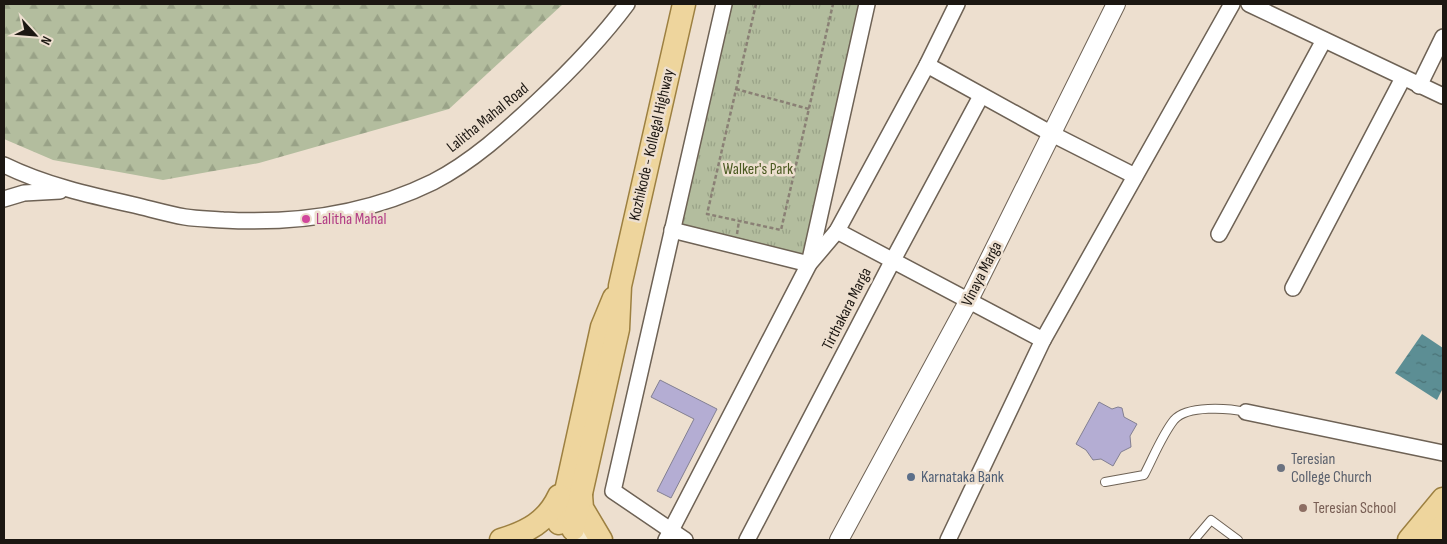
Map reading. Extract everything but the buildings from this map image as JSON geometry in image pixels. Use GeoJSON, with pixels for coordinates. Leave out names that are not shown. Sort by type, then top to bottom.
{"type":"FeatureCollection","features":[{"type":"Feature","properties":{"kind":"main road","name":"Kozhikode - Kollegal Highway"},"geometry":{"type":"LineString","coordinates":[[575,533],[580,494],[618,329],[620,286],[684,4]]}},
{"type":"Feature","properties":{"kind":"main road","name":"Kozhikode - Kollegal Highway"},"geometry":{"type":"LineString","coordinates":[[575,533],[568,473],[602,327],[620,286]]}},
{"type":"Feature","properties":{"kind":"main road"},"geometry":{"type":"LineString","coordinates":[[501,540],[518,535],[544,520],[553,510],[568,473]]}},
{"type":"Feature","properties":{"kind":"main road"},"geometry":{"type":"LineString","coordinates":[[580,494],[582,508],[601,540]]}},
{"type":"Feature","properties":{"kind":"main road"},"geometry":{"type":"LineString","coordinates":[[1409,540],[1443,499]]}},
{"type":"Feature","properties":{"kind":"main road"},"geometry":{"type":"LineString","coordinates":[[1431,540],[1443,526]]}},
{"type":"Feature","properties":{"kind":"main road"},"geometry":{"type":"LineString","coordinates":[[514,540],[537,540],[545,527],[575,533]]}},
{"type":"Feature","properties":{"kind":"street","name":"Lalitha Mahal Road"},"geometry":{"type":"LineString","coordinates":[[4,165],[40,181],[74,191],[186,217],[278,221],[324,217],[399,197],[434,181],[475,155],[510,127],[592,47],[627,4]]}},
{"type":"Feature","properties":{"kind":"street"},"geometry":{"type":"LineString","coordinates":[[685,540],[668,535],[613,491],[724,4]]}},
{"type":"Feature","properties":{"kind":"street"},"geometry":{"type":"LineString","coordinates":[[809,264],[867,4]]}},
{"type":"Feature","properties":{"kind":"street"},"geometry":{"type":"LineString","coordinates":[[668,535],[809,264],[837,231],[958,4]]}},
{"type":"Feature","properties":{"kind":"street","name":"Vinaya Marga"},"geometry":{"type":"LineString","coordinates":[[839,540],[969,300],[1116,4]]}},
{"type":"Feature","properties":{"kind":"street"},"geometry":{"type":"LineString","coordinates":[[948,540],[1043,340],[1232,4]]}},
{"type":"Feature","properties":{"kind":"street"},"geometry":{"type":"LineString","coordinates":[[1249,4],[1443,96]]}},
{"type":"Feature","properties":{"kind":"street"},"geometry":{"type":"LineString","coordinates":[[1419,86],[1443,37]]}},
{"type":"Feature","properties":{"kind":"street"},"geometry":{"type":"LineString","coordinates":[[1219,234],[1324,40]]}},
{"type":"Feature","properties":{"kind":"street"},"geometry":{"type":"LineString","coordinates":[[927,65],[1052,134],[1135,176]]}},
{"type":"Feature","properties":{"kind":"street"},"geometry":{"type":"LineString","coordinates":[[1293,288],[1403,78]]}},
{"type":"Feature","properties":{"kind":"street","name":"Tirthakara Marga"},"geometry":{"type":"LineString","coordinates":[[747,540],[981,96]]}},
{"type":"Feature","properties":{"kind":"street","name":"Lalitha Mahal Road"},"geometry":{"type":"LineString","coordinates":[[4,199],[24,193],[74,191]]}},
{"type":"Feature","properties":{"kind":"street"},"geometry":{"type":"LineString","coordinates":[[672,230],[809,264]]}},
{"type":"Feature","properties":{"kind":"street"},"geometry":{"type":"LineString","coordinates":[[837,231],[1043,340]]}},
{"type":"Feature","properties":{"kind":"street"},"geometry":{"type":"LineString","coordinates":[[1246,412],[1443,453]]}},
{"type":"Feature","properties":{"kind":"lane"},"geometry":{"type":"LineString","coordinates":[[1105,482],[1144,475],[1175,419],[1188,412],[1226,408],[1246,412]]}},
{"type":"Feature","properties":{"kind":"lane"},"geometry":{"type":"LineString","coordinates":[[1194,540],[1211,520],[1238,540]]}},
{"type":"Feature","properties":{"kind":"path"},"geometry":{"type":"LineString","coordinates":[[756,4],[707,214],[781,230],[833,4]]}},
{"type":"Feature","properties":{"kind":"path"},"geometry":{"type":"LineString","coordinates":[[736,89],[809,109]]}},
{"type":"Feature","properties":{"kind":"green space"},"geometry":{"type":"Polygon","coordinates":[[[4,4],[563,4],[449,109],[259,163],[163,180],[53,160],[4,139],[4,4]]]}},
{"type":"Feature","properties":{"kind":"green space","name":"Walker's Park"},"geometry":{"type":"Polygon","coordinates":[[[726,4],[867,4],[809,264],[672,230],[726,4]]]}},
{"type":"Feature","properties":{"kind":"water"},"geometry":{"type":"Polygon","coordinates":[[[1422,334],[1443,348],[1443,388],[1437,400],[1395,373],[1422,334]]]}},
{"type":"Feature","properties":{"kind":"place","name":"Lalitha Mahal"},"geometry":{"type":"Point","coordinates":[306,219]}},
{"type":"Feature","properties":{"kind":"place","name":"Teresian College Church"},"geometry":{"type":"Point","coordinates":[1281,468]}},
{"type":"Feature","properties":{"kind":"place","name":"Karnataka Bank"},"geometry":{"type":"Point","coordinates":[911,477]}},
{"type":"Feature","properties":{"kind":"place","name":"Teresian School"},"geometry":{"type":"Point","coordinates":[1303,508]}}]}
